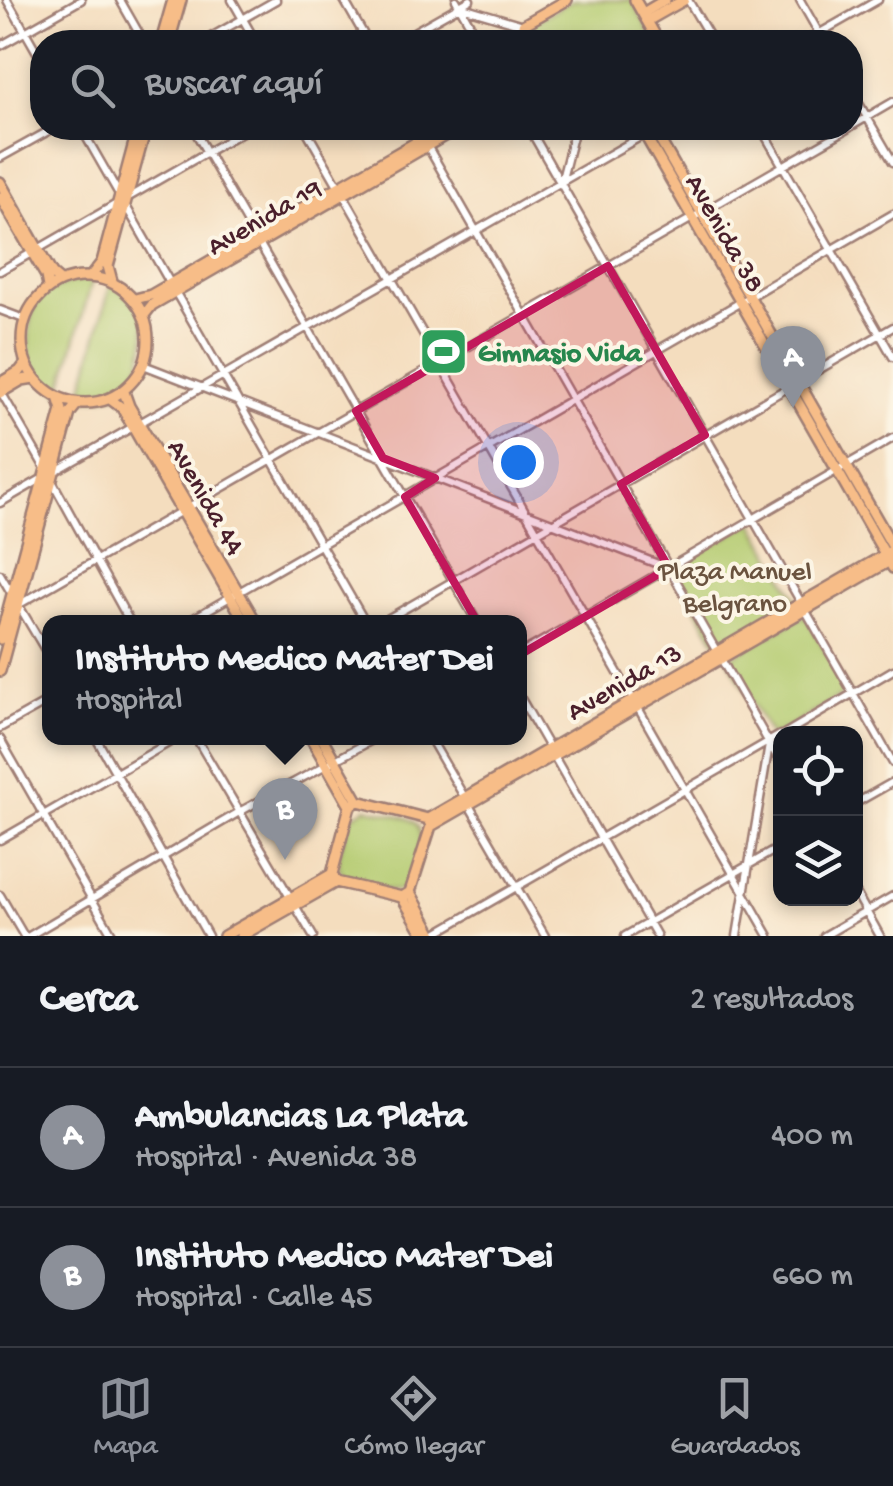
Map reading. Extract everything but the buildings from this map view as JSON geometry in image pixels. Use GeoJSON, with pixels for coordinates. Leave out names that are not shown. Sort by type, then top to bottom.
{"type":"FeatureCollection","features":[{"type":"Feature","properties":{"kind":"main road"},"geometry":{"type":"LineString","coordinates":[[164,30],[173,0]]}},
{"type":"Feature","properties":{"kind":"main road"},"geometry":{"type":"LineString","coordinates":[[172,30],[180,0]]}},
{"type":"Feature","properties":{"kind":"main road"},"geometry":{"type":"LineString","coordinates":[[527,30],[524,25],[566,0]]}},
{"type":"Feature","properties":{"kind":"main road"},"geometry":{"type":"LineString","coordinates":[[635,0],[652,30]]}},
{"type":"Feature","properties":{"kind":"main road"},"geometry":{"type":"LineString","coordinates":[[645,17],[666,0]]}},
{"type":"Feature","properties":{"kind":"main road"},"geometry":{"type":"LineString","coordinates":[[645,17],[686,0]]}},
{"type":"Feature","properties":{"kind":"main road"},"geometry":{"type":"LineString","coordinates":[[112,281],[108,266],[135,140]]}},
{"type":"Feature","properties":{"kind":"main road"},"geometry":{"type":"LineString","coordinates":[[91,276],[102,262],[142,140]]}},
{"type":"Feature","properties":{"kind":"main road","name":"Avenida 19"},"geometry":{"type":"LineString","coordinates":[[145,314],[173,288],[430,140]]}},
{"type":"Feature","properties":{"kind":"main road","name":"Avenida 38"},"geometry":{"type":"LineString","coordinates":[[656,140],[891,556]]}},
{"type":"Feature","properties":{"kind":"main road"},"geometry":{"type":"LineString","coordinates":[[0,182],[35,251],[48,287]]}},
{"type":"Feature","properties":{"kind":"main road"},"geometry":{"type":"LineString","coordinates":[[0,196],[35,251],[60,280]]}},
{"type":"Feature","properties":{"kind":"main road"},"geometry":{"type":"LineString","coordinates":[[91,276],[112,281],[135,298],[145,314],[146,366],[124,392],[110,399],[78,403],[58,397],[34,378],[26,363],[24,319],[48,287],[60,280],[91,276]]}},
{"type":"Feature","properties":{"kind":"main road","name":"Avenida 19"},"geometry":{"type":"LineString","coordinates":[[135,298],[173,288]]}},
{"type":"Feature","properties":{"kind":"main road"},"geometry":{"type":"LineString","coordinates":[[0,390],[26,363]]}},
{"type":"Feature","properties":{"kind":"main road"},"geometry":{"type":"LineString","coordinates":[[0,390],[34,378]]}},
{"type":"Feature","properties":{"kind":"main road","name":"Avenida 44"},"geometry":{"type":"LineString","coordinates":[[124,392],[136,425]]}},
{"type":"Feature","properties":{"kind":"main road"},"geometry":{"type":"LineString","coordinates":[[0,671],[49,475],[62,410],[58,397]]}},
{"type":"Feature","properties":{"kind":"main road","name":"Avenida 44"},"geometry":{"type":"LineString","coordinates":[[110,399],[136,425],[251,615]]}},
{"type":"Feature","properties":{"kind":"main road"},"geometry":{"type":"LineString","coordinates":[[0,639],[4,614],[49,475],[70,413],[78,403]]}},
{"type":"Feature","properties":{"kind":"main road","name":"Avenida 13"},"geometry":{"type":"LineString","coordinates":[[430,822],[891,556]]}},
{"type":"Feature","properties":{"kind":"main road","name":"Avenida 44"},"geometry":{"type":"LineString","coordinates":[[235,595],[242,615]]}},
{"type":"Feature","properties":{"kind":"main road"},"geometry":{"type":"LineString","coordinates":[[316,745],[354,804],[334,878]]}},
{"type":"Feature","properties":{"kind":"main road"},"geometry":{"type":"LineString","coordinates":[[324,745],[331,764]]}},
{"type":"Feature","properties":{"kind":"main road"},"geometry":{"type":"LineString","coordinates":[[354,804],[430,822],[406,894]]}},
{"type":"Feature","properties":{"kind":"main road"},"geometry":{"type":"LineString","coordinates":[[224,936],[334,878],[406,894],[431,936]]}},
{"type":"Feature","properties":{"kind":"main road"},"geometry":{"type":"LineString","coordinates":[[241,936],[294,901]]}},
{"type":"Feature","properties":{"kind":"street"},"geometry":{"type":"LineString","coordinates":[[7,0],[30,39]]}},
{"type":"Feature","properties":{"kind":"street"},"geometry":{"type":"LineString","coordinates":[[0,46],[82,0]]}},
{"type":"Feature","properties":{"kind":"street"},"geometry":{"type":"LineString","coordinates":[[120,0],[137,30]]}},
{"type":"Feature","properties":{"kind":"street"},"geometry":{"type":"LineString","coordinates":[[232,0],[249,30]]}},
{"type":"Feature","properties":{"kind":"street"},"geometry":{"type":"LineString","coordinates":[[223,30],[276,0]]}},
{"type":"Feature","properties":{"kind":"street"},"geometry":{"type":"LineString","coordinates":[[344,0],[361,30]]}},
{"type":"Feature","properties":{"kind":"street"},"geometry":{"type":"LineString","coordinates":[[415,30],[458,3],[470,0]]}},
{"type":"Feature","properties":{"kind":"street"},"geometry":{"type":"LineString","coordinates":[[686,0],[705,30]]}},
{"type":"Feature","properties":{"kind":"street"},"geometry":{"type":"LineString","coordinates":[[800,0],[817,30]]}},
{"type":"Feature","properties":{"kind":"street"},"geometry":{"type":"LineString","coordinates":[[826,30],[878,0]]}},
{"type":"Feature","properties":{"kind":"street"},"geometry":{"type":"LineString","coordinates":[[458,3],[524,25]]}},
{"type":"Feature","properties":{"kind":"street"},"geometry":{"type":"LineString","coordinates":[[458,3],[473,30]]}},
{"type":"Feature","properties":{"kind":"street"},"geometry":{"type":"LineString","coordinates":[[863,119],[893,102]]}},
{"type":"Feature","properties":{"kind":"street"},"geometry":{"type":"LineString","coordinates":[[863,110],[893,162]]}},
{"type":"Feature","properties":{"kind":"street"},"geometry":{"type":"LineString","coordinates":[[0,158],[32,140]]}},
{"type":"Feature","properties":{"kind":"street"},"geometry":{"type":"LineString","coordinates":[[88,140],[360,615]]}},
{"type":"Feature","properties":{"kind":"street"},"geometry":{"type":"LineString","coordinates":[[200,140],[473,615]]}},
{"type":"Feature","properties":{"kind":"street"},"geometry":{"type":"LineString","coordinates":[[0,271],[228,140]]}},
{"type":"Feature","properties":{"kind":"street"},"geometry":{"type":"LineString","coordinates":[[312,140],[769,936]]}},
{"type":"Feature","properties":{"kind":"street"},"geometry":{"type":"LineString","coordinates":[[536,140],[893,762]]}},
{"type":"Feature","properties":{"kind":"street"},"geometry":{"type":"LineString","coordinates":[[560,183],[572,140]]}},
{"type":"Feature","properties":{"kind":"street"},"geometry":{"type":"LineString","coordinates":[[0,503],[632,140]]}},
{"type":"Feature","properties":{"kind":"street"},"geometry":{"type":"LineString","coordinates":[[769,140],[893,357]]}},
{"type":"Feature","properties":{"kind":"street"},"geometry":{"type":"LineString","coordinates":[[4,614],[828,140]]}},
{"type":"Feature","properties":{"kind":"street"},"geometry":{"type":"LineString","coordinates":[[425,142],[773,749]]}},
{"type":"Feature","properties":{"kind":"street"},"geometry":{"type":"LineString","coordinates":[[199,615],[893,214]]}},
{"type":"Feature","properties":{"kind":"street"},"geometry":{"type":"LineString","coordinates":[[0,310],[24,319]]}},
{"type":"Feature","properties":{"kind":"street"},"geometry":{"type":"LineString","coordinates":[[394,615],[893,327]]}},
{"type":"Feature","properties":{"kind":"street"},"geometry":{"type":"LineString","coordinates":[[146,366],[669,568]]}},
{"type":"Feature","properties":{"kind":"street"},"geometry":{"type":"LineString","coordinates":[[0,390],[126,615]]}},
{"type":"Feature","properties":{"kind":"street"},"geometry":{"type":"LineString","coordinates":[[527,650],[893,438]]}},
{"type":"Feature","properties":{"kind":"street"},"geometry":{"type":"LineString","coordinates":[[0,574],[42,645]]}},
{"type":"Feature","properties":{"kind":"street"},"geometry":{"type":"LineString","coordinates":[[796,726],[893,670]]}},
{"type":"Feature","properties":{"kind":"street"},"geometry":{"type":"LineString","coordinates":[[0,728],[42,704]]}},
{"type":"Feature","properties":{"kind":"street"},"geometry":{"type":"LineString","coordinates":[[527,709],[657,936]]}},
{"type":"Feature","properties":{"kind":"street"},"geometry":{"type":"LineString","coordinates":[[0,739],[114,936]]}},
{"type":"Feature","properties":{"kind":"street"},"geometry":{"type":"LineString","coordinates":[[431,936],[773,740]]}},
{"type":"Feature","properties":{"kind":"street"},"geometry":{"type":"LineString","coordinates":[[737,936],[769,742]]}},
{"type":"Feature","properties":{"kind":"street"},"geometry":{"type":"LineString","coordinates":[[100,745],[208,936]]}},
{"type":"Feature","properties":{"kind":"street"},"geometry":{"type":"LineString","coordinates":[[0,840],[164,745]]}},
{"type":"Feature","properties":{"kind":"street"},"geometry":{"type":"LineString","coordinates":[[200,745],[314,936]]}},
{"type":"Feature","properties":{"kind":"street"},"geometry":{"type":"LineString","coordinates":[[0,895],[26,936],[364,745]]}},
{"type":"Feature","properties":{"kind":"street"},"geometry":{"type":"LineString","coordinates":[[434,745],[545,936]]}},
{"type":"Feature","properties":{"kind":"street"},"geometry":{"type":"LineString","coordinates":[[863,800],[893,782]]}},
{"type":"Feature","properties":{"kind":"street"},"geometry":{"type":"LineString","coordinates":[[626,936],[773,851]]}},
{"type":"Feature","properties":{"kind":"street"},"geometry":{"type":"LineString","coordinates":[[824,936],[893,896]]}},
{"type":"Feature","properties":{"kind":"street"},"geometry":{"type":"LineString","coordinates":[[863,906],[880,936]]}},
{"type":"Feature","properties":{"kind":"highlighted area"},"geometry":{"type":"Polygon","coordinates":[[[608,266],[705,435],[621,484],[669,568],[502,665],[405,497],[435,478],[383,458],[356,411],[608,266]]]}},
{"type":"Feature","properties":{"kind":"green space"},"geometry":{"type":"Polygon","coordinates":[[[573,0],[632,0],[648,30],[530,30],[530,24],[573,0]]]}},
{"type":"Feature","properties":{"kind":"green space"},"geometry":{"type":"Polygon","coordinates":[[[93,278],[60,394],[30,366],[32,315],[44,295],[72,282],[93,278]]]}},
{"type":"Feature","properties":{"kind":"green space"},"geometry":{"type":"Polygon","coordinates":[[[111,283],[141,310],[145,333],[142,359],[131,382],[122,390],[105,397],[80,399],[111,283]]]}},
{"type":"Feature","properties":{"kind":"green space","name":"Plaza Manuel Belgrano"},"geometry":{"type":"Polygon","coordinates":[[[753,522],[798,602],[719,647],[673,568],[753,522]]]}},
{"type":"Feature","properties":{"kind":"green space","name":"Plaza Manuel Belgrano"},"geometry":{"type":"Polygon","coordinates":[[[805,615],[849,691],[792,726],[773,726],[772,738],[728,659],[805,615]]]}},
{"type":"Feature","properties":{"kind":"green space"},"geometry":{"type":"Polygon","coordinates":[[[366,808],[404,817],[417,826],[417,862],[411,881],[403,889],[369,887],[340,870],[340,851],[351,817],[366,808]]]}},
{"type":"Feature","properties":{"kind":"place","name":"Gimnasio Vida"},"geometry":{"type":"Point","coordinates":[443,351]}},
{"type":"Feature","properties":{"kind":"place","name":"Ambulancias La Plata"},"geometry":{"type":"Point","coordinates":[793,408]}},
{"type":"Feature","properties":{"kind":"place","name":"Instituto Medico Mater Dei"},"geometry":{"type":"Point","coordinates":[285,860]}}]}
